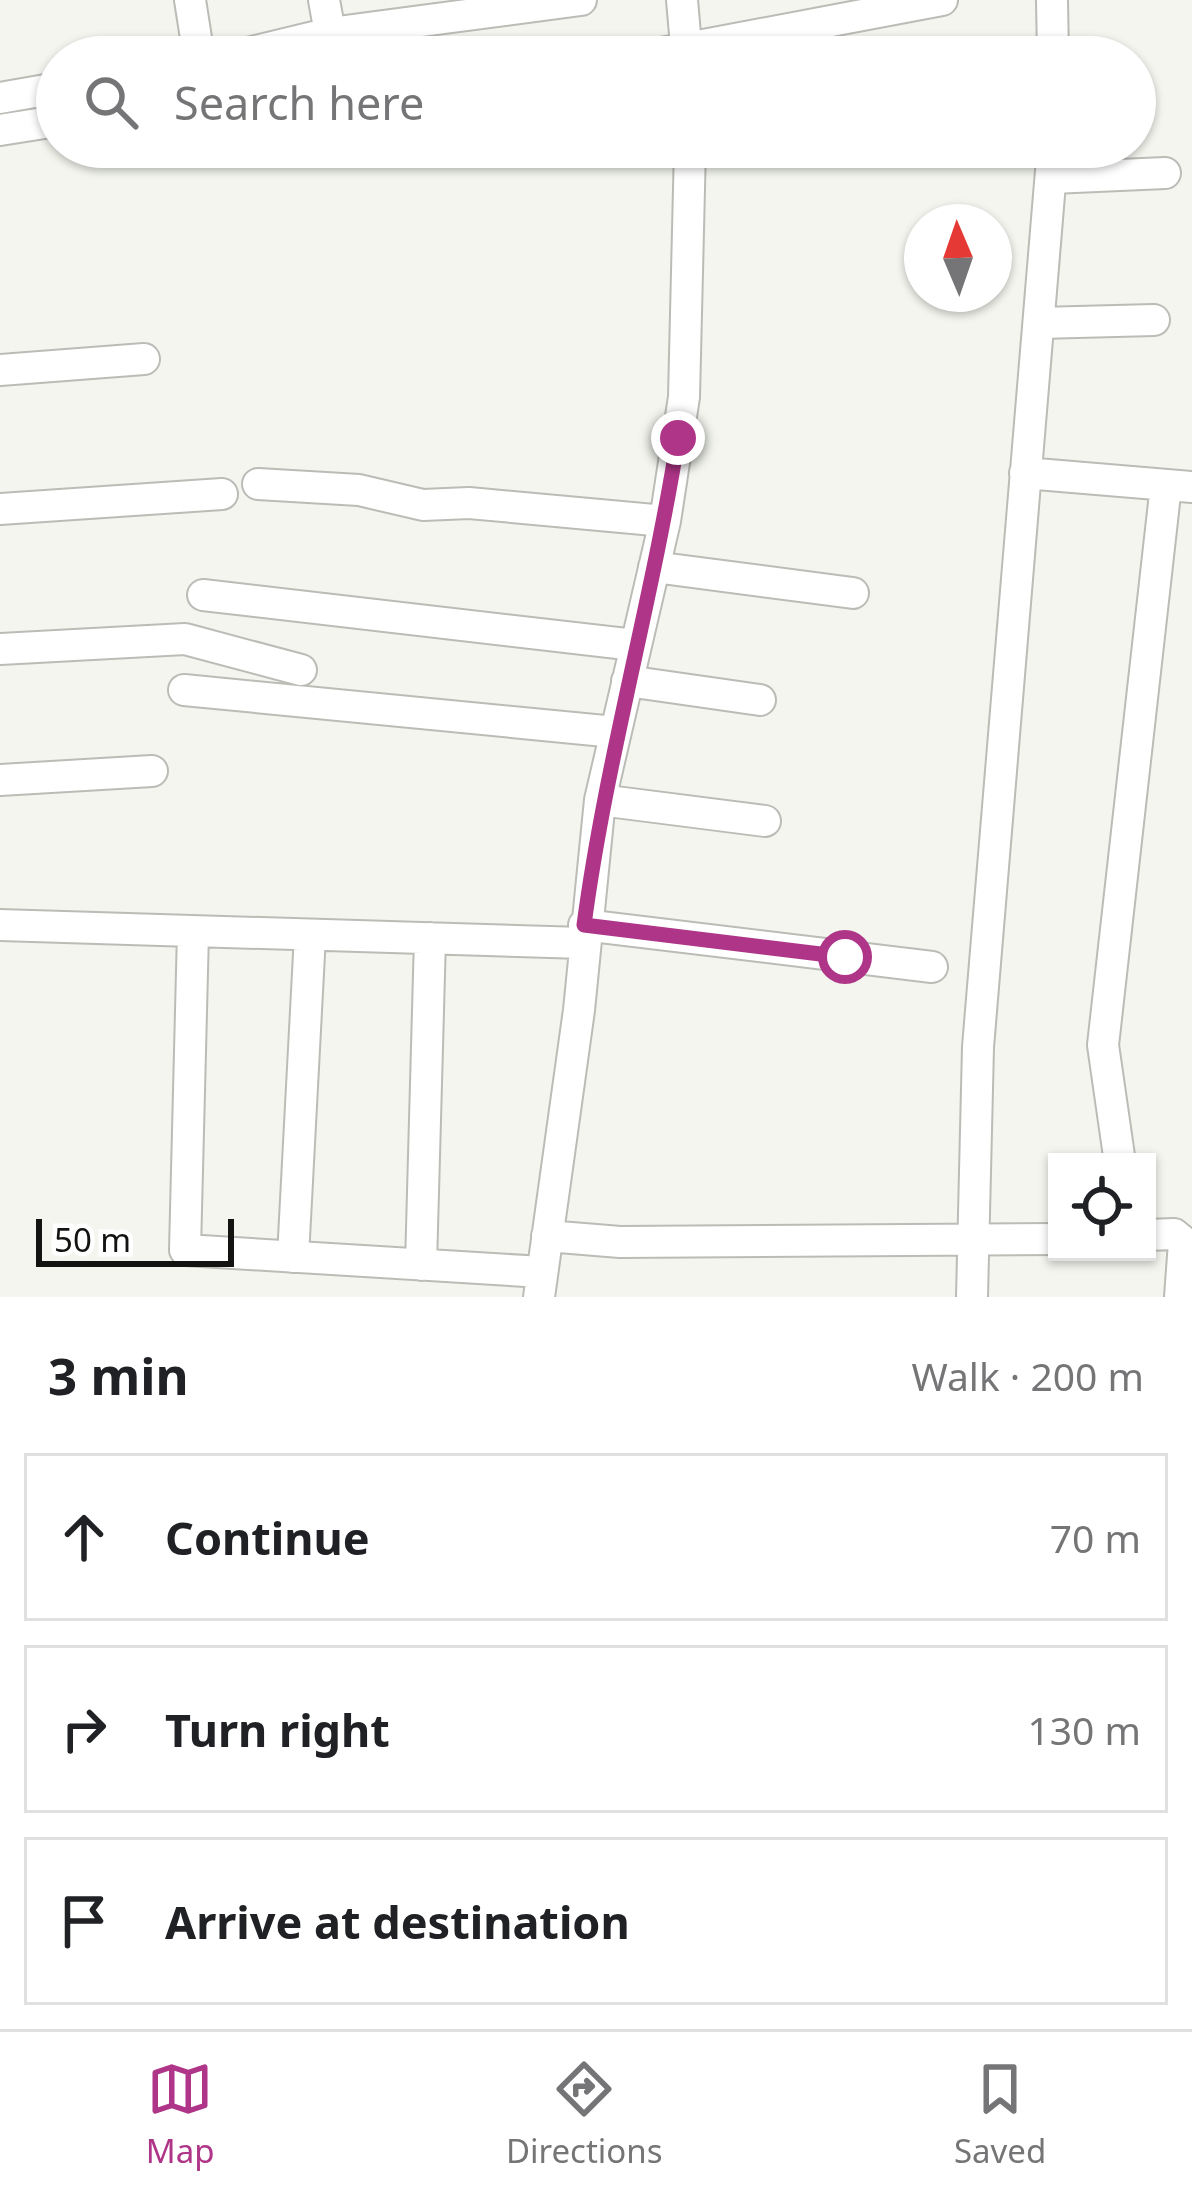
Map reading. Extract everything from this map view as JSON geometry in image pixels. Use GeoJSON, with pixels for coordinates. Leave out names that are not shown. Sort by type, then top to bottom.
{"type":"FeatureCollection","features":[{"type":"Feature","properties":{"kind":"street"},"geometry":{"type":"LineString","coordinates":[[190,0],[196,36]]}},
{"type":"Feature","properties":{"kind":"street"},"geometry":{"type":"LineString","coordinates":[[324,0],[330,33]]}},
{"type":"Feature","properties":{"kind":"street"},"geometry":{"type":"LineString","coordinates":[[318,36],[517,4],[581,0]]}},
{"type":"Feature","properties":{"kind":"street"},"geometry":{"type":"LineString","coordinates":[[682,0],[685,36]]}},
{"type":"Feature","properties":{"kind":"street"},"geometry":{"type":"LineString","coordinates":[[772,36],[942,0]]}},
{"type":"Feature","properties":{"kind":"street"},"geometry":{"type":"LineString","coordinates":[[1052,0],[1053,36]]}},
{"type":"Feature","properties":{"kind":"street"},"geometry":{"type":"LineString","coordinates":[[0,98],[36,92]]}},
{"type":"Feature","properties":{"kind":"street"},"geometry":{"type":"LineString","coordinates":[[0,130],[36,124]]}},
{"type":"Feature","properties":{"kind":"street"},"geometry":{"type":"LineString","coordinates":[[193,932],[185,1250],[421,1265],[540,1284],[579,1010],[600,800],[664,521],[684,397],[689,168]]}},
{"type":"Feature","properties":{"kind":"street"},"geometry":{"type":"LineString","coordinates":[[972,1297],[978,1047],[1052,168]]}},
{"type":"Feature","properties":{"kind":"street"},"geometry":{"type":"LineString","coordinates":[[1114,168],[1165,173]]}},
{"type":"Feature","properties":{"kind":"street"},"geometry":{"type":"LineString","coordinates":[[1039,323],[1154,320]]}},
{"type":"Feature","properties":{"kind":"street"},"geometry":{"type":"LineString","coordinates":[[0,370],[144,359]]}},
{"type":"Feature","properties":{"kind":"street"},"geometry":{"type":"LineString","coordinates":[[1025,473],[1179,486],[1103,1045],[1119,1153]]}},
{"type":"Feature","properties":{"kind":"street"},"geometry":{"type":"LineString","coordinates":[[258,484],[359,490],[423,505],[469,503],[664,521]]}},
{"type":"Feature","properties":{"kind":"street"},"geometry":{"type":"LineString","coordinates":[[0,509],[222,494]]}},
{"type":"Feature","properties":{"kind":"street"},"geometry":{"type":"LineString","coordinates":[[654,567],[853,593]]}},
{"type":"Feature","properties":{"kind":"street"},"geometry":{"type":"LineString","coordinates":[[203,595],[635,645]]}},
{"type":"Feature","properties":{"kind":"street"},"geometry":{"type":"LineString","coordinates":[[0,649],[185,639],[301,670]]}},
{"type":"Feature","properties":{"kind":"street"},"geometry":{"type":"LineString","coordinates":[[627,680],[760,700]]}},
{"type":"Feature","properties":{"kind":"street"},"geometry":{"type":"LineString","coordinates":[[184,690],[616,732]]}},
{"type":"Feature","properties":{"kind":"street"},"geometry":{"type":"LineString","coordinates":[[0,780],[152,772]]}},
{"type":"Feature","properties":{"kind":"street"},"geometry":{"type":"LineString","coordinates":[[600,800],[765,821]]}},
{"type":"Feature","properties":{"kind":"street"},"geometry":{"type":"LineString","coordinates":[[0,926],[430,938],[583,934],[932,967]]}},
{"type":"Feature","properties":{"kind":"street"},"geometry":{"type":"LineString","coordinates":[[293,1257],[310,935]]}},
{"type":"Feature","properties":{"kind":"street"},"geometry":{"type":"LineString","coordinates":[[421,1265],[430,938]]}},
{"type":"Feature","properties":{"kind":"street"},"geometry":{"type":"LineString","coordinates":[[1156,1235],[1174,1234],[1184,1242],[1180,1297]]}},
{"type":"Feature","properties":{"kind":"street"},"geometry":{"type":"LineString","coordinates":[[547,1236],[620,1242],[1048,1239]]}},
{"type":"Feature","properties":{"kind":"route"},"geometry":{"type":"LineString","coordinates":[[678,438],[664,521],[600,800],[584,925],[845,957]]}}]}
